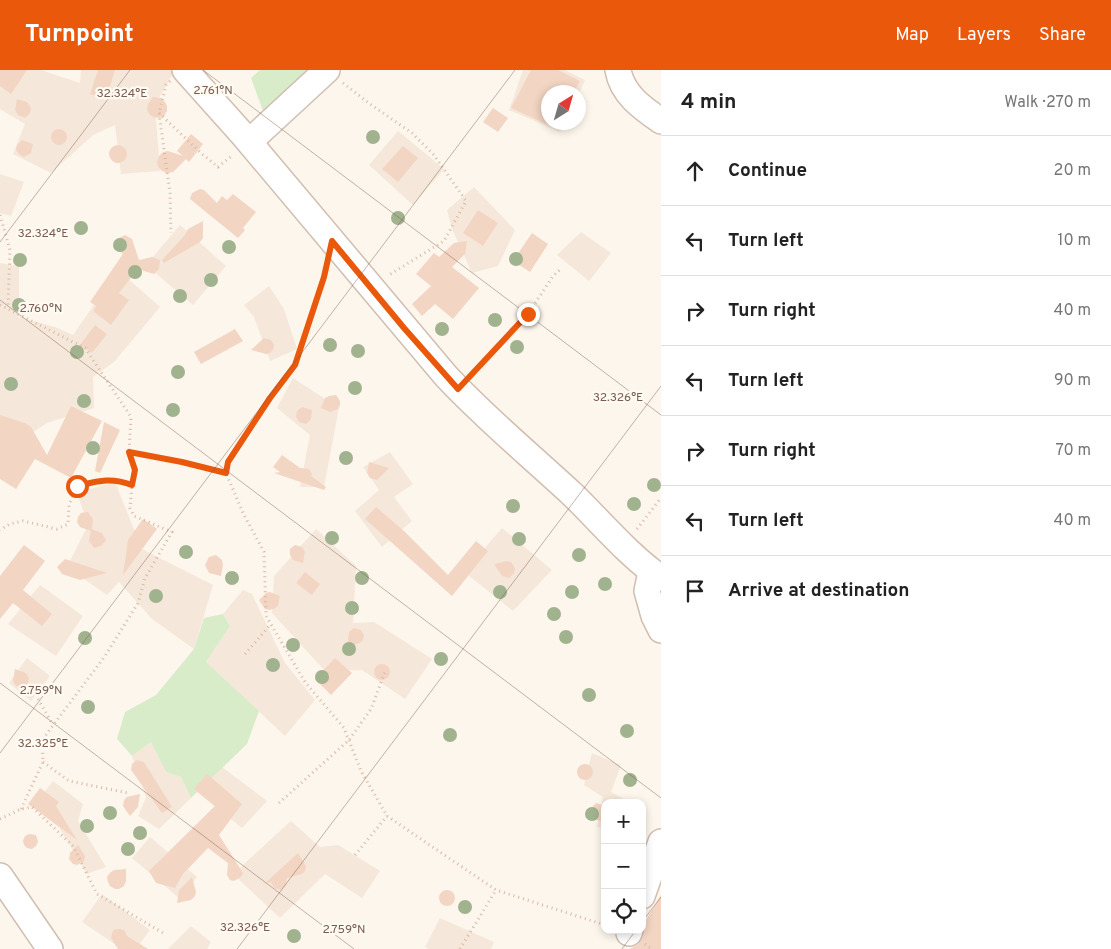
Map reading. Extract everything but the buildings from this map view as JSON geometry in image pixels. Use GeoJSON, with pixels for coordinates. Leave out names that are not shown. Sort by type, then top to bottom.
{"type":"FeatureCollection","features":[{"type":"Feature","properties":{"kind":"street"},"geometry":{"type":"LineString","coordinates":[[618,70],[620,80],[626,91],[643,108],[661,121]]}},
{"type":"Feature","properties":{"kind":"street"},"geometry":{"type":"LineString","coordinates":[[180,73],[249,142],[371,286],[410,336],[458,389],[656,575],[647,590],[654,616],[661,630]]}},
{"type":"Feature","properties":{"kind":"street"},"geometry":{"type":"LineString","coordinates":[[249,142],[334,76]]}},
{"type":"Feature","properties":{"kind":"street"},"geometry":{"type":"LineString","coordinates":[[644,889],[661,842]]}},
{"type":"Feature","properties":{"kind":"street"},"geometry":{"type":"LineString","coordinates":[[0,876],[50,949]]}},
{"type":"Feature","properties":{"kind":"path"},"geometry":{"type":"LineString","coordinates":[[171,233],[170,193],[159,113],[166,85],[180,73]]}},
{"type":"Feature","properties":{"kind":"path"},"geometry":{"type":"LineString","coordinates":[[334,76],[412,133],[434,155],[466,201],[444,240],[371,286]]}},
{"type":"Feature","properties":{"kind":"path"},"geometry":{"type":"LineString","coordinates":[[159,113],[218,167],[249,142]]}},
{"type":"Feature","properties":{"kind":"path"},"geometry":{"type":"LineString","coordinates":[[0,215],[10,250],[8,308]]}},
{"type":"Feature","properties":{"kind":"path"},"geometry":{"type":"LineString","coordinates":[[332,241],[321,286],[295,365],[270,398],[228,462],[226,473],[243,513],[264,552],[266,616],[306,682],[344,728],[361,771],[387,816],[496,890],[601,924]]}},
{"type":"Feature","properties":{"kind":"path"},"geometry":{"type":"LineString","coordinates":[[458,389],[528,314],[553,276],[562,268]]}},
{"type":"Feature","properties":{"kind":"path"},"geometry":{"type":"LineString","coordinates":[[0,304],[85,348],[131,417],[129,452],[135,470],[130,508],[134,516],[172,532],[145,578],[138,603],[105,656],[42,740],[43,762],[21,809]]}},
{"type":"Feature","properties":{"kind":"path"},"geometry":{"type":"LineString","coordinates":[[129,452],[226,473]]}},
{"type":"Feature","properties":{"kind":"path"},"geometry":{"type":"LineString","coordinates":[[0,530],[10,524],[23,521],[57,529],[68,524],[70,505],[77,486],[102,480],[119,480],[132,485]]}},
{"type":"Feature","properties":{"kind":"path"},"geometry":{"type":"LineString","coordinates":[[625,546],[661,498]]}},
{"type":"Feature","properties":{"kind":"path"},"geometry":{"type":"LineString","coordinates":[[245,654],[271,624]]}},
{"type":"Feature","properties":{"kind":"path"},"geometry":{"type":"LineString","coordinates":[[279,803],[348,740],[371,709],[385,672]]}},
{"type":"Feature","properties":{"kind":"path"},"geometry":{"type":"LineString","coordinates":[[38,698],[54,725]]}},
{"type":"Feature","properties":{"kind":"path"},"geometry":{"type":"LineString","coordinates":[[43,762],[69,781],[128,793]]}},
{"type":"Feature","properties":{"kind":"path"},"geometry":{"type":"LineString","coordinates":[[0,819],[21,809],[32,807],[73,846],[97,894],[165,934]]}},
{"type":"Feature","properties":{"kind":"path"},"geometry":{"type":"LineString","coordinates":[[355,855],[387,816]]}},
{"type":"Feature","properties":{"kind":"path"},"geometry":{"type":"LineString","coordinates":[[460,949],[496,890]]}},
{"type":"Feature","properties":{"kind":"shaded area"},"geometry":{"type":"Polygon","coordinates":[[[0,70],[41,70],[80,83],[81,70],[175,70],[155,105],[160,171],[121,174],[115,125],[93,135],[51,173],[13,154],[25,124],[0,109],[0,70]]]}},
{"type":"Feature","properties":{"kind":"shaded area"},"geometry":{"type":"Polygon","coordinates":[[[523,70],[565,70],[585,80],[583,85],[541,85],[541,124],[509,110],[523,70]]]}},
{"type":"Feature","properties":{"kind":"shaded area"},"geometry":{"type":"Polygon","coordinates":[[[398,131],[444,169],[413,205],[369,165],[398,131]]]}},
{"type":"Feature","properties":{"kind":"shaded area"},"geometry":{"type":"Polygon","coordinates":[[[0,174],[24,182],[11,216],[0,213],[0,174]]]}},
{"type":"Feature","properties":{"kind":"shaded area"},"geometry":{"type":"Polygon","coordinates":[[[474,187],[515,230],[498,266],[472,273],[452,229],[447,210],[474,187]]]}},
{"type":"Feature","properties":{"kind":"shaded area"},"geometry":{"type":"Polygon","coordinates":[[[180,225],[226,266],[193,305],[146,265],[180,225]]]}},
{"type":"Feature","properties":{"kind":"shaded area"},"geometry":{"type":"Polygon","coordinates":[[[581,232],[611,253],[589,281],[557,255],[581,232]]]}},
{"type":"Feature","properties":{"kind":"shaded area"},"geometry":{"type":"Polygon","coordinates":[[[0,263],[19,266],[19,317],[55,327],[73,335],[118,270],[160,307],[114,362],[93,377],[94,408],[47,423],[0,454],[0,263]]]}},
{"type":"Feature","properties":{"kind":"shaded area"},"geometry":{"type":"Polygon","coordinates":[[[269,286],[284,309],[297,349],[270,361],[254,317],[244,305],[269,286]]]}},
{"type":"Feature","properties":{"kind":"shaded area"},"geometry":{"type":"Polygon","coordinates":[[[293,378],[339,408],[324,487],[300,487],[310,435],[277,408],[293,378]]]}},
{"type":"Feature","properties":{"kind":"shaded area"},"geometry":{"type":"Polygon","coordinates":[[[390,452],[413,484],[394,497],[412,521],[382,547],[355,511],[379,490],[363,467],[390,452]]]}},
{"type":"Feature","properties":{"kind":"shaded area"},"geometry":{"type":"Polygon","coordinates":[[[115,482],[142,549],[213,585],[194,649],[152,619],[119,582],[107,595],[67,567],[88,525],[77,493],[115,482]]]}},
{"type":"Feature","properties":{"kind":"shaded area"},"geometry":{"type":"Polygon","coordinates":[[[502,528],[552,570],[513,611],[464,572],[502,528]]]}},
{"type":"Feature","properties":{"kind":"shaded area"},"geometry":{"type":"Polygon","coordinates":[[[316,529],[356,566],[353,623],[374,622],[432,659],[405,699],[362,670],[325,671],[272,613],[274,576],[316,529]]]}},
{"type":"Feature","properties":{"kind":"shaded area"},"geometry":{"type":"Polygon","coordinates":[[[40,585],[83,616],[56,656],[8,624],[40,585]]]}},
{"type":"Feature","properties":{"kind":"shaded area"},"geometry":{"type":"Polygon","coordinates":[[[243,590],[252,594],[285,663],[315,700],[285,736],[206,662],[230,626],[223,614],[243,590]]]}},
{"type":"Feature","properties":{"kind":"shaded area"},"geometry":{"type":"Polygon","coordinates":[[[27,658],[50,676],[31,701],[9,683],[27,658]]]}},
{"type":"Feature","properties":{"kind":"shaded area"},"geometry":{"type":"Polygon","coordinates":[[[151,742],[166,772],[181,777],[191,798],[159,829],[138,816],[146,797],[132,756],[151,742]]]}},
{"type":"Feature","properties":{"kind":"shaded area"},"geometry":{"type":"Polygon","coordinates":[[[592,753],[621,765],[611,792],[624,799],[603,799],[603,797],[584,785],[592,753]]]}},
{"type":"Feature","properties":{"kind":"shaded area"},"geometry":{"type":"Polygon","coordinates":[[[222,767],[267,801],[242,828],[197,792],[222,767]]]}},
{"type":"Feature","properties":{"kind":"shaded area"},"geometry":{"type":"Polygon","coordinates":[[[53,781],[83,804],[78,821],[106,867],[87,874],[59,827],[35,805],[53,781]]]}},
{"type":"Feature","properties":{"kind":"shaded area"},"geometry":{"type":"Polygon","coordinates":[[[601,807],[601,828],[597,827],[601,807]]]}},
{"type":"Feature","properties":{"kind":"shaded area"},"geometry":{"type":"Polygon","coordinates":[[[291,821],[320,847],[338,845],[380,871],[362,898],[325,874],[280,918],[233,874],[291,821]]]}},
{"type":"Feature","properties":{"kind":"shaded area"},"geometry":{"type":"Polygon","coordinates":[[[150,837],[197,877],[180,899],[132,858],[150,837]]]}},
{"type":"Feature","properties":{"kind":"shaded area"},"geometry":{"type":"Polygon","coordinates":[[[102,894],[150,930],[136,949],[122,949],[82,922],[102,894]]]}},
{"type":"Feature","properties":{"kind":"shaded area"},"geometry":{"type":"Polygon","coordinates":[[[440,918],[494,942],[491,949],[429,949],[425,947],[440,918]]]}},
{"type":"Feature","properties":{"kind":"shaded area"},"geometry":{"type":"Polygon","coordinates":[[[191,926],[211,942],[207,949],[168,949],[191,926]]]}},
{"type":"Feature","properties":{"kind":"green space"},"geometry":{"type":"Polygon","coordinates":[[[260,70],[318,70],[300,87],[263,111],[251,78],[260,70]]]}},
{"type":"Feature","properties":{"kind":"green space"},"geometry":{"type":"Polygon","coordinates":[[[223,614],[230,626],[206,662],[259,711],[247,744],[191,798],[181,777],[166,772],[151,742],[132,756],[117,739],[125,712],[156,695],[194,649],[204,618],[223,614]]]}},
{"type":"Feature","properties":{"kind":"route"},"geometry":{"type":"LineString","coordinates":[[77,486],[102,480],[119,480],[132,485],[135,470],[129,452],[226,473],[228,462],[270,398],[295,365],[324,277],[332,241],[404,328],[458,389],[494,348],[528,314]]}}]}
